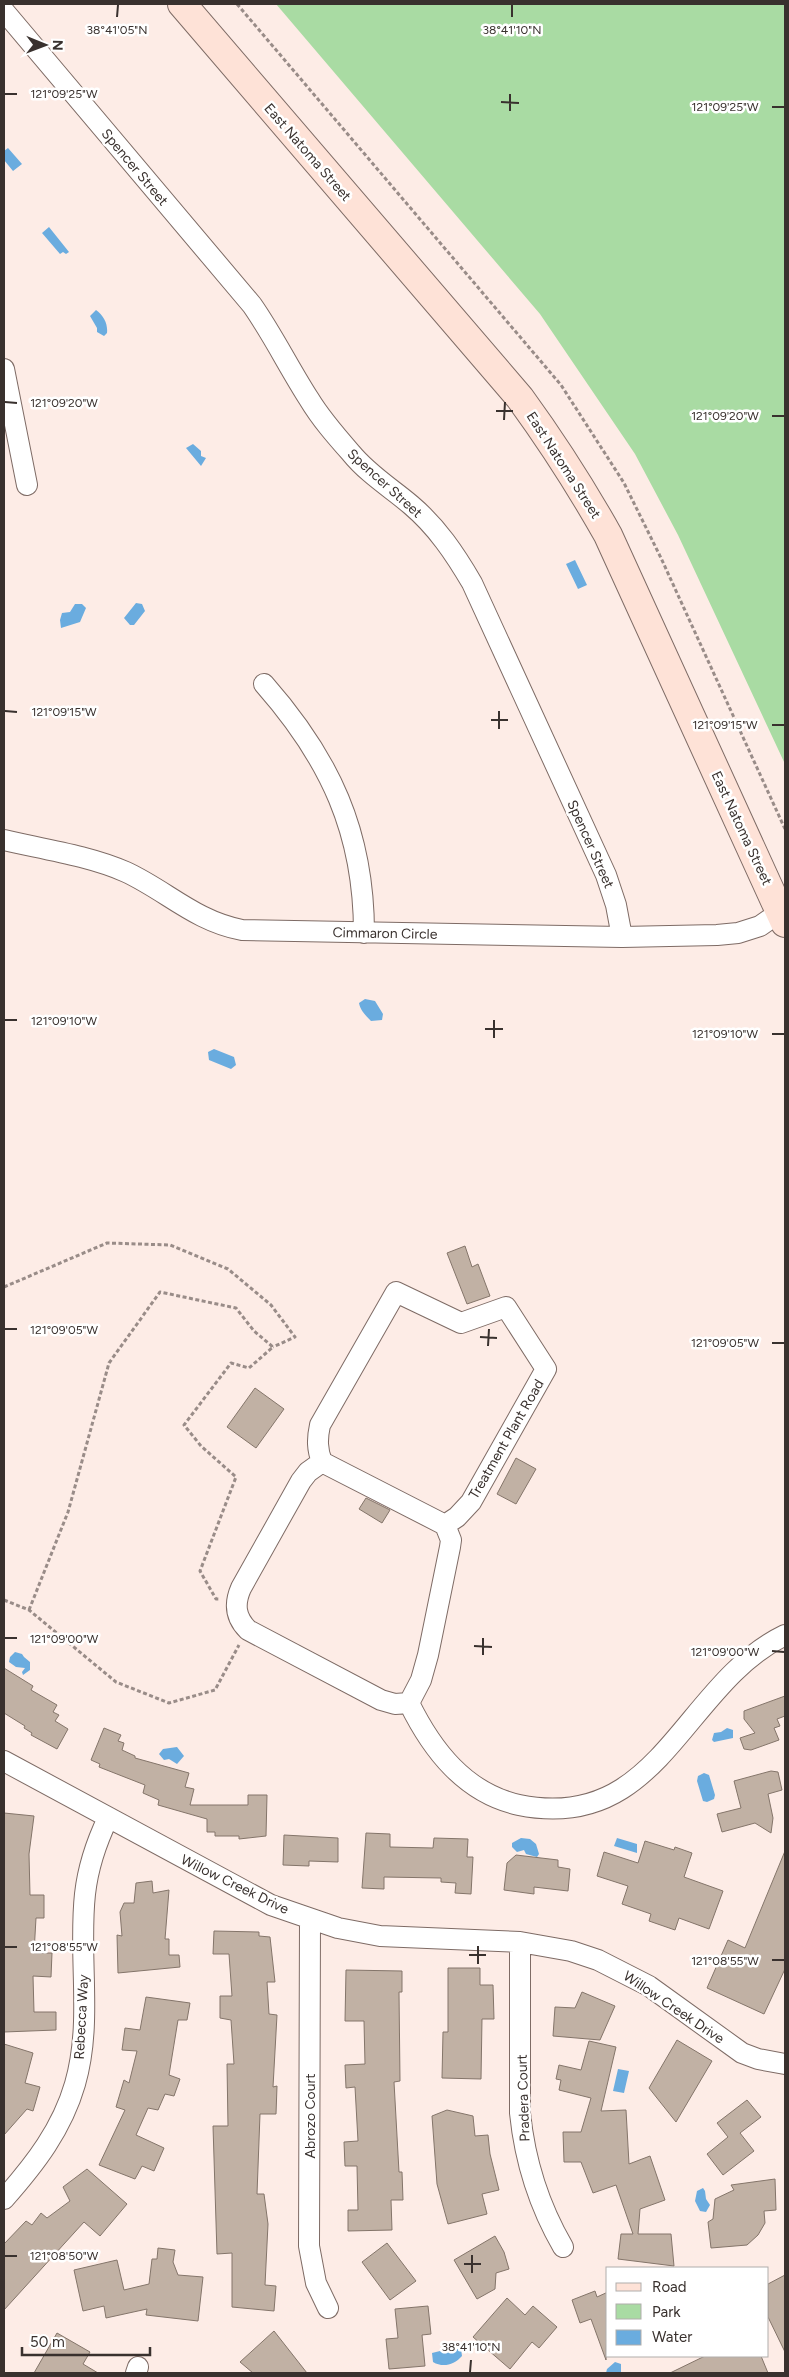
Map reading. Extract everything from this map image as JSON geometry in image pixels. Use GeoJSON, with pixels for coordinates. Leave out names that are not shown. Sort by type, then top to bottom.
{"type":"FeatureCollection","features":[{"type":"Feature","properties":{"kind":"main road","name":"East Natoma Street"},"geometry":{"type":"LineString","coordinates":[[182,4],[520,398],[552,442],[582,488],[608,535],[783,917]]}},
{"type":"Feature","properties":{"kind":"street","name":"Spencer Street"},"geometry":{"type":"LineString","coordinates":[[4,11],[252,305],[273,335],[309,399],[330,429],[354,457],[412,506],[438,532],[453,551],[472,583],[606,875],[616,905],[622,937]]}},
{"type":"Feature","properties":{"kind":"street"},"geometry":{"type":"LineString","coordinates":[[4,369],[27,485]]}},
{"type":"Feature","properties":{"kind":"street"},"geometry":{"type":"LineString","coordinates":[[264,684],[309,741],[328,773],[342,806],[359,865],[364,902],[364,933]]}},
{"type":"Feature","properties":{"kind":"street","name":"Cimmaron Circle"},"geometry":{"type":"LineString","coordinates":[[4,840],[113,867],[142,881],[196,915],[229,927],[259,931],[622,937],[738,933],[783,917]]}},
{"type":"Feature","properties":{"kind":"street","name":"Treatment Plant Road"},"geometry":{"type":"LineString","coordinates":[[322,1462],[317,1439],[320,1425],[396,1292],[461,1323],[506,1307],[546,1370],[471,1502],[457,1517],[445,1525]]}},
{"type":"Feature","properties":{"kind":"street"},"geometry":{"type":"LineString","coordinates":[[322,1462],[445,1525],[451,1540],[428,1655],[421,1680],[409,1703],[395,1704],[381,1700],[248,1630],[237,1612],[236,1600],[301,1481],[308,1472],[322,1462]]}},
{"type":"Feature","properties":{"kind":"street"},"geometry":{"type":"LineString","coordinates":[[409,1703],[432,1743],[446,1761],[462,1778],[478,1788],[512,1803],[530,1807],[558,1808],[577,1806],[595,1802],[637,1780],[658,1761],[720,1685],[749,1659],[785,1635]]}},
{"type":"Feature","properties":{"kind":"street","name":"Willow Creek Drive"},"geometry":{"type":"LineString","coordinates":[[4,1761],[270,1905],[338,1928],[390,1937],[520,1942],[571,1951],[624,1972],[649,1986],[742,2052],[758,2060],[785,2064]]}},
{"type":"Feature","properties":{"kind":"street","name":"Rebecca Way"},"geometry":{"type":"LineString","coordinates":[[4,2199],[38,2160],[51,2140],[75,2084],[83,2035],[84,1895],[94,1851],[108,1818]]}},
{"type":"Feature","properties":{"kind":"street","name":"Abrozo Court"},"geometry":{"type":"LineString","coordinates":[[310,1920],[309,2246],[316,2284],[328,2308]]}},
{"type":"Feature","properties":{"kind":"street","name":"Pradera Court"},"geometry":{"type":"LineString","coordinates":[[520,1942],[520,2113],[523,2141],[538,2197],[563,2247]]}},
{"type":"Feature","properties":{"kind":"path"},"geometry":{"type":"LineString","coordinates":[[4,1287],[107,1244],[170,1245],[228,1269],[271,1305],[295,1337],[273,1347],[249,1368],[231,1363],[184,1424],[201,1446],[236,1477],[200,1571],[216,1598],[236,1600]]}},
{"type":"Feature","properties":{"kind":"path"},"geometry":{"type":"LineString","coordinates":[[28,1610],[68,1512],[109,1363],[160,1292],[236,1308],[254,1332],[273,1347]]}},
{"type":"Feature","properties":{"kind":"path"},"geometry":{"type":"LineString","coordinates":[[4,1600],[28,1610],[116,1682],[169,1703],[215,1690],[248,1630]]}},
{"type":"Feature","properties":{"kind":"green space"},"geometry":{"type":"Polygon","coordinates":[[[276,4],[785,4],[785,764],[678,535],[635,454],[540,314],[276,4]]]}},
{"type":"Feature","properties":{"kind":"water"},"geometry":{"type":"Polygon","coordinates":[[[8,148],[22,164],[13,171],[4,160],[4,151],[8,148]]]}},
{"type":"Feature","properties":{"kind":"water"},"geometry":{"type":"Polygon","coordinates":[[[49,227],[69,252],[60,254],[42,233],[49,227]]]}},
{"type":"Feature","properties":{"kind":"water"},"geometry":{"type":"Polygon","coordinates":[[[96,310],[106,323],[107,333],[104,336],[97,332],[97,328],[90,316],[96,310]]]}},
{"type":"Feature","properties":{"kind":"water"},"geometry":{"type":"Polygon","coordinates":[[[193,444],[201,451],[201,456],[206,458],[201,466],[186,448],[193,444]]]}},
{"type":"Feature","properties":{"kind":"water"},"geometry":{"type":"Polygon","coordinates":[[[575,560],[587,585],[578,589],[566,564],[575,560]]]}},
{"type":"Feature","properties":{"kind":"water"},"geometry":{"type":"Polygon","coordinates":[[[136,603],[142,604],[145,611],[134,625],[130,625],[124,618],[136,603]]]}},
{"type":"Feature","properties":{"kind":"water"},"geometry":{"type":"Polygon","coordinates":[[[75,604],[82,604],[86,608],[80,622],[61,628],[60,620],[62,613],[70,612],[75,604]]]}},
{"type":"Feature","properties":{"kind":"water"},"geometry":{"type":"Polygon","coordinates":[[[365,999],[375,1001],[383,1014],[382,1020],[371,1021],[365,1015],[359,1003],[365,999]]]}},
{"type":"Feature","properties":{"kind":"water"},"geometry":{"type":"Polygon","coordinates":[[[214,1049],[234,1057],[236,1065],[231,1069],[209,1060],[208,1052],[214,1049]]]}},
{"type":"Feature","properties":{"kind":"water"},"geometry":{"type":"Polygon","coordinates":[[[15,1652],[22,1654],[30,1662],[30,1670],[23,1675],[22,1672],[25,1668],[16,1667],[9,1662],[10,1657],[15,1652]]]}},
{"type":"Feature","properties":{"kind":"water"},"geometry":{"type":"Polygon","coordinates":[[[727,1728],[733,1730],[733,1738],[714,1742],[712,1740],[714,1733],[721,1732],[727,1728]]]}},
{"type":"Feature","properties":{"kind":"water"},"geometry":{"type":"Polygon","coordinates":[[[177,1747],[184,1756],[177,1764],[169,1759],[164,1760],[159,1754],[163,1749],[177,1747]]]}},
{"type":"Feature","properties":{"kind":"water"},"geometry":{"type":"Polygon","coordinates":[[[704,1773],[709,1775],[715,1795],[714,1799],[707,1802],[703,1801],[697,1781],[698,1776],[704,1773]]]}},
{"type":"Feature","properties":{"kind":"water"},"geometry":{"type":"Polygon","coordinates":[[[521,1838],[530,1839],[536,1844],[539,1854],[537,1857],[526,1854],[524,1850],[517,1852],[512,1847],[512,1843],[521,1838]]]}},
{"type":"Feature","properties":{"kind":"water"},"geometry":{"type":"Polygon","coordinates":[[[617,1838],[637,1844],[637,1853],[614,1846],[617,1838]]]}},
{"type":"Feature","properties":{"kind":"water"},"geometry":{"type":"Polygon","coordinates":[[[618,2069],[629,2071],[624,2093],[613,2091],[618,2069]]]}},
{"type":"Feature","properties":{"kind":"water"},"geometry":{"type":"Polygon","coordinates":[[[703,2188],[710,2205],[706,2212],[700,2211],[695,2201],[697,2191],[703,2188]]]}},
{"type":"Feature","properties":{"kind":"water"},"geometry":{"type":"Polygon","coordinates":[[[448,2349],[461,2349],[462,2356],[456,2362],[448,2365],[433,2362],[432,2353],[448,2349]]]}},
{"type":"Feature","properties":{"kind":"water"},"geometry":{"type":"Polygon","coordinates":[[[615,2362],[621,2364],[621,2373],[606,2373],[607,2369],[615,2362]]]}},
{"type":"Feature","properties":{"kind":"building"},"geometry":{"type":"Polygon","coordinates":[[[465,1246],[472,1267],[478,1264],[490,1296],[467,1304],[447,1253],[465,1246]]]}},
{"type":"Feature","properties":{"kind":"building"},"geometry":{"type":"Polygon","coordinates":[[[255,1388],[284,1409],[256,1448],[227,1427],[255,1388]]]}},
{"type":"Feature","properties":{"kind":"building"},"geometry":{"type":"Polygon","coordinates":[[[516,1458],[536,1469],[516,1504],[497,1494],[516,1458]]]}},
{"type":"Feature","properties":{"kind":"building"},"geometry":{"type":"Polygon","coordinates":[[[366,1498],[390,1510],[382,1523],[359,1509],[366,1498]]]}},
{"type":"Feature","properties":{"kind":"building"},"geometry":{"type":"Polygon","coordinates":[[[4,1668],[33,1686],[31,1690],[57,1705],[53,1712],[59,1715],[55,1721],[68,1729],[57,1749],[31,1735],[32,1733],[24,1728],[25,1726],[4,1713],[4,1668]]]}},
{"type":"Feature","properties":{"kind":"building"},"geometry":{"type":"Polygon","coordinates":[[[785,1696],[785,1716],[777,1719],[780,1726],[774,1728],[779,1740],[751,1750],[744,1749],[740,1738],[755,1733],[744,1719],[744,1711],[785,1696]]]}},
{"type":"Feature","properties":{"kind":"building"},"geometry":{"type":"Polygon","coordinates":[[[104,1728],[121,1735],[118,1741],[124,1743],[122,1750],[135,1756],[135,1758],[189,1773],[185,1787],[194,1789],[190,1805],[248,1805],[248,1795],[267,1795],[266,1836],[239,1839],[239,1836],[215,1836],[215,1832],[207,1832],[207,1819],[158,1805],[159,1800],[143,1793],[145,1785],[99,1767],[100,1764],[91,1760],[104,1728]]]}},
{"type":"Feature","properties":{"kind":"building"},"geometry":{"type":"Polygon","coordinates":[[[771,1771],[778,1772],[782,1790],[768,1794],[773,1818],[771,1833],[755,1823],[722,1832],[717,1814],[741,1808],[734,1781],[771,1771]]]}},
{"type":"Feature","properties":{"kind":"building"},"geometry":{"type":"Polygon","coordinates":[[[4,1813],[34,1816],[29,1854],[30,1895],[44,1895],[44,1918],[36,1918],[34,1953],[52,1953],[51,1977],[33,1976],[34,2012],[56,2012],[56,2030],[4,2032],[4,1813]]]}},
{"type":"Feature","properties":{"kind":"building"},"geometry":{"type":"Polygon","coordinates":[[[366,1833],[390,1834],[390,1847],[433,1848],[434,1838],[468,1839],[467,1857],[473,1857],[471,1894],[455,1893],[456,1883],[441,1882],[441,1878],[384,1877],[384,1889],[362,1888],[366,1833]]]}},
{"type":"Feature","properties":{"kind":"building"},"geometry":{"type":"Polygon","coordinates":[[[284,1835],[338,1838],[338,1862],[309,1861],[309,1866],[283,1865],[284,1835]]]}},
{"type":"Feature","properties":{"kind":"building"},"geometry":{"type":"Polygon","coordinates":[[[645,1841],[674,1850],[675,1847],[692,1853],[684,1877],[723,1891],[709,1929],[679,1918],[675,1930],[649,1921],[651,1914],[622,1904],[628,1886],[597,1876],[604,1852],[638,1863],[645,1841]]]}},
{"type":"Feature","properties":{"kind":"building"},"geometry":{"type":"Polygon","coordinates":[[[785,1851],[785,1969],[764,2014],[707,1988],[728,1940],[745,1948],[785,1851]]]}},
{"type":"Feature","properties":{"kind":"building"},"geometry":{"type":"Polygon","coordinates":[[[516,1855],[558,1860],[558,1867],[570,1869],[568,1891],[534,1887],[534,1894],[504,1890],[507,1863],[516,1855]]]}},
{"type":"Feature","properties":{"kind":"building"},"geometry":{"type":"Polygon","coordinates":[[[152,1881],[153,1893],[169,1890],[165,1939],[169,1939],[169,1955],[179,1955],[180,1967],[118,1973],[117,1935],[122,1936],[120,1912],[124,1903],[134,1903],[136,1883],[152,1881]]]}},
{"type":"Feature","properties":{"kind":"building"},"geometry":{"type":"Polygon","coordinates":[[[214,1931],[259,1932],[259,1936],[270,1937],[275,1982],[267,1982],[269,2014],[277,2015],[273,2087],[277,2086],[276,2114],[260,2114],[257,2194],[264,2194],[268,2224],[265,2285],[276,2286],[274,2311],[232,2307],[232,2253],[217,2254],[213,2126],[228,2126],[227,2064],[234,2064],[231,2020],[220,2018],[220,1996],[232,1996],[229,1954],[213,1954],[214,1931]]]}},
{"type":"Feature","properties":{"kind":"building"},"geometry":{"type":"Polygon","coordinates":[[[448,1968],[480,1968],[480,1985],[493,1985],[494,2019],[482,2019],[481,2079],[442,2078],[443,2032],[448,2032],[448,1968]]]}},
{"type":"Feature","properties":{"kind":"building"},"geometry":{"type":"Polygon","coordinates":[[[346,1970],[402,1971],[402,1992],[399,1992],[400,2081],[394,2082],[399,2172],[402,2172],[403,2200],[391,2200],[392,2230],[348,2231],[348,2210],[358,2210],[357,2166],[345,2166],[344,2142],[358,2141],[355,2087],[346,2088],[345,2065],[365,2064],[364,2021],[345,2021],[346,1970]]]}},
{"type":"Feature","properties":{"kind":"building"},"geometry":{"type":"Polygon","coordinates":[[[582,1992],[615,2006],[600,2040],[553,2036],[555,2007],[575,2008],[582,1992]]]}},
{"type":"Feature","properties":{"kind":"building"},"geometry":{"type":"Polygon","coordinates":[[[146,1997],[190,2003],[187,2020],[178,2020],[169,2075],[180,2079],[174,2096],[165,2094],[158,2110],[148,2108],[136,2135],[164,2148],[154,2171],[142,2166],[135,2179],[99,2165],[125,2110],[116,2107],[124,2080],[129,2083],[137,2051],[122,2050],[125,2028],[140,2030],[146,1997]]]}},
{"type":"Feature","properties":{"kind":"building"},"geometry":{"type":"Polygon","coordinates":[[[677,2040],[712,2061],[676,2122],[649,2088],[677,2040]]]}},
{"type":"Feature","properties":{"kind":"building"},"geometry":{"type":"Polygon","coordinates":[[[589,2041],[616,2047],[601,2111],[626,2110],[629,2164],[650,2156],[665,2200],[640,2209],[638,2234],[671,2234],[674,2266],[618,2259],[621,2234],[633,2234],[616,2185],[593,2193],[581,2162],[564,2162],[563,2132],[581,2132],[591,2098],[559,2090],[561,2080],[556,2079],[559,2065],[581,2070],[589,2041]]]}},
{"type":"Feature","properties":{"kind":"building"},"geometry":{"type":"Polygon","coordinates":[[[4,2044],[33,2053],[25,2083],[40,2087],[33,2111],[27,2109],[4,2135],[4,2044]]]}},
{"type":"Feature","properties":{"kind":"building"},"geometry":{"type":"Polygon","coordinates":[[[747,2100],[761,2117],[740,2133],[754,2151],[723,2175],[707,2154],[728,2137],[717,2123],[747,2100]]]}},
{"type":"Feature","properties":{"kind":"building"},"geometry":{"type":"Polygon","coordinates":[[[447,2110],[473,2116],[475,2136],[488,2135],[490,2154],[499,2190],[482,2194],[487,2214],[448,2224],[437,2184],[432,2116],[447,2110]]]}},
{"type":"Feature","properties":{"kind":"building"},"geometry":{"type":"Polygon","coordinates":[[[87,2169],[127,2204],[100,2236],[84,2222],[4,2310],[4,2244],[26,2221],[32,2225],[41,2213],[47,2218],[70,2201],[63,2187],[87,2169]]]}},
{"type":"Feature","properties":{"kind":"building"},"geometry":{"type":"Polygon","coordinates":[[[775,2179],[776,2210],[764,2211],[765,2223],[758,2235],[747,2245],[711,2248],[708,2222],[713,2219],[715,2199],[734,2190],[731,2185],[775,2179]]]}},
{"type":"Feature","properties":{"kind":"building"},"geometry":{"type":"Polygon","coordinates":[[[495,2236],[504,2252],[509,2269],[496,2273],[495,2289],[477,2299],[454,2260],[495,2236]]]}},
{"type":"Feature","properties":{"kind":"building"},"geometry":{"type":"Polygon","coordinates":[[[387,2243],[416,2281],[390,2300],[362,2262],[387,2243]]]}},
{"type":"Feature","properties":{"kind":"building"},"geometry":{"type":"Polygon","coordinates":[[[158,2248],[175,2250],[173,2262],[178,2275],[203,2277],[198,2321],[146,2315],[147,2309],[106,2318],[104,2306],[83,2311],[74,2270],[117,2260],[124,2290],[149,2284],[152,2259],[157,2259],[158,2248]]]}},
{"type":"Feature","properties":{"kind":"building"},"geometry":{"type":"Polygon","coordinates":[[[785,2275],[785,2352],[769,2319],[769,2283],[785,2275]]]}},
{"type":"Feature","properties":{"kind":"building"},"geometry":{"type":"Polygon","coordinates":[[[595,2291],[597,2297],[606,2293],[606,2360],[591,2319],[580,2323],[572,2300],[595,2291]]]}},
{"type":"Feature","properties":{"kind":"building"},"geometry":{"type":"Polygon","coordinates":[[[507,2298],[525,2315],[533,2306],[557,2327],[539,2348],[532,2342],[510,2369],[473,2337],[507,2298]]]}},
{"type":"Feature","properties":{"kind":"building"},"geometry":{"type":"Polygon","coordinates":[[[428,2306],[431,2334],[422,2335],[425,2366],[389,2369],[386,2339],[398,2338],[395,2309],[428,2306]]]}},
{"type":"Feature","properties":{"kind":"building"},"geometry":{"type":"Polygon","coordinates":[[[274,2331],[307,2373],[253,2373],[240,2362],[274,2331]]]}},
{"type":"Feature","properties":{"kind":"building"},"geometry":{"type":"Polygon","coordinates":[[[57,2333],[90,2352],[83,2364],[98,2373],[34,2373],[57,2333]]]}},
{"type":"Feature","properties":{"kind":"building"},"geometry":{"type":"Polygon","coordinates":[[[703,2357],[761,2357],[768,2373],[670,2373],[703,2357]]]}}]}
